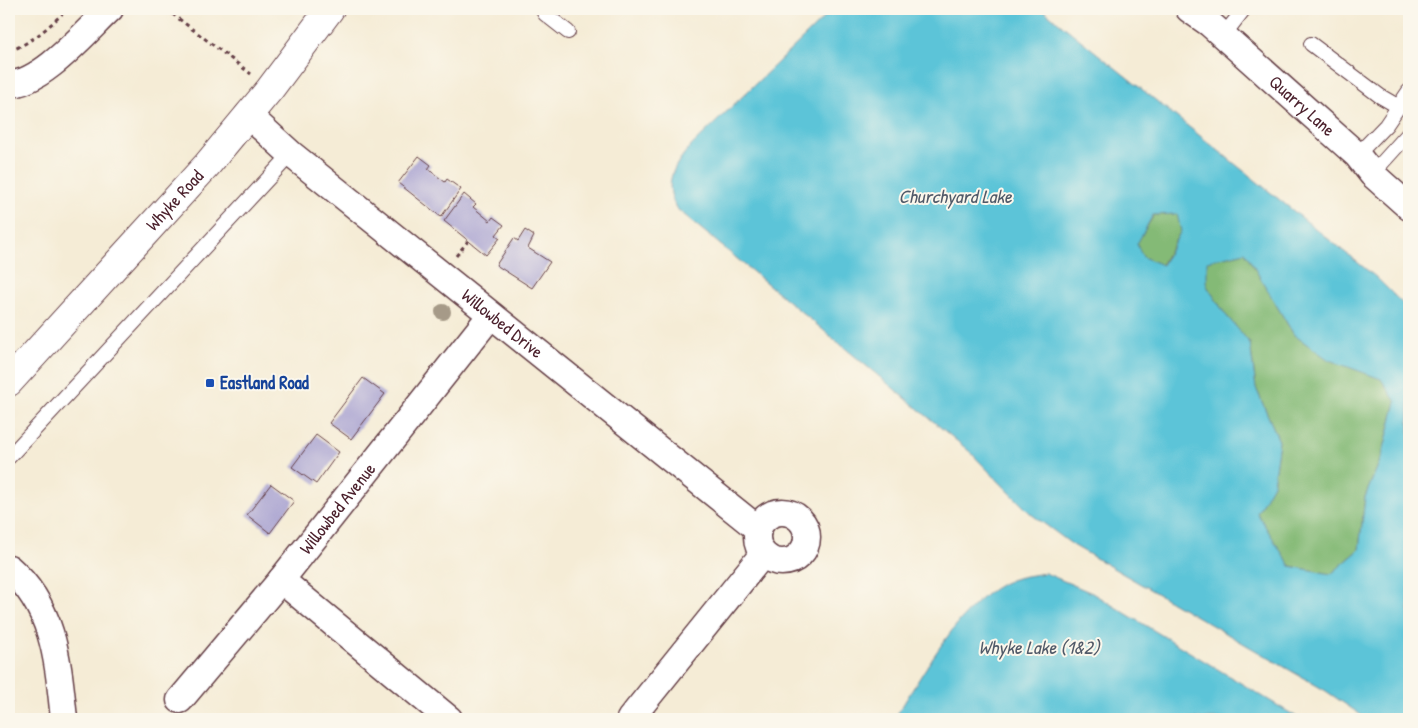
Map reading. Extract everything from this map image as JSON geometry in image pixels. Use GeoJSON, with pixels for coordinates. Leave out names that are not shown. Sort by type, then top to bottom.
{"type":"FeatureCollection","features":[{"type":"Feature","properties":{"kind":"main road","name":"Whyke Road"},"geometry":{"type":"LineString","coordinates":[[9,382],[207,165],[270,89],[330,9]]}},
{"type":"Feature","properties":{"kind":"street"},"geometry":{"type":"LineString","coordinates":[[9,84],[17,84],[40,74],[110,9]]}},
{"type":"Feature","properties":{"kind":"street","name":"Quarry Lane"},"geometry":{"type":"LineString","coordinates":[[1190,9],[1223,36],[1365,164],[1409,207]]}},
{"type":"Feature","properties":{"kind":"street","name":"Willowbed Drive"},"geometry":{"type":"LineString","coordinates":[[248,115],[292,154],[491,315],[761,541],[630,719]]}},
{"type":"Feature","properties":{"kind":"street","name":"Willowbed Avenue"},"geometry":{"type":"LineString","coordinates":[[180,700],[281,580],[491,315]]}},
{"type":"Feature","properties":{"kind":"street"},"geometry":{"type":"LineString","coordinates":[[9,568],[17,575],[43,611],[57,654],[64,719]]}},
{"type":"Feature","properties":{"kind":"street"},"geometry":{"type":"LineString","coordinates":[[281,580],[449,719]]}},
{"type":"Feature","properties":{"kind":"lane"},"geometry":{"type":"LineString","coordinates":[[542,9],[545,14],[568,32]]}},
{"type":"Feature","properties":{"kind":"lane"},"geometry":{"type":"LineString","coordinates":[[1223,36],[1244,9]]}},
{"type":"Feature","properties":{"kind":"lane"},"geometry":{"type":"LineString","coordinates":[[1311,44],[1380,96],[1398,107]]}},
{"type":"Feature","properties":{"kind":"lane"},"geometry":{"type":"LineString","coordinates":[[1365,164],[1386,125],[1409,91]]}},
{"type":"Feature","properties":{"kind":"lane"},"geometry":{"type":"LineString","coordinates":[[1365,164],[1409,133]]}},
{"type":"Feature","properties":{"kind":"lane"},"geometry":{"type":"LineString","coordinates":[[9,457],[292,154]]}},
{"type":"Feature","properties":{"kind":"path"},"geometry":{"type":"LineString","coordinates":[[9,52],[41,32],[67,9]]}},
{"type":"Feature","properties":{"kind":"path"},"geometry":{"type":"LineString","coordinates":[[166,9],[270,89]]}},
{"type":"Feature","properties":{"kind":"green space"},"geometry":{"type":"Polygon","coordinates":[[[1178,214],[1181,231],[1161,265],[1143,257],[1136,244],[1154,215],[1178,214]]]}},
{"type":"Feature","properties":{"kind":"green space"},"geometry":{"type":"Polygon","coordinates":[[[1245,252],[1294,335],[1330,360],[1382,379],[1396,402],[1382,456],[1365,497],[1359,550],[1331,574],[1290,566],[1256,513],[1273,484],[1279,441],[1256,388],[1250,343],[1225,314],[1207,286],[1206,261],[1245,252]]]}},
{"type":"Feature","properties":{"kind":"water","name":"Churchyard Lake"},"geometry":{"type":"Polygon","coordinates":[[[833,9],[1042,9],[1377,278],[1409,310],[1409,719],[1367,719],[1326,691],[1073,545],[1031,514],[969,451],[676,208],[672,199],[670,184],[674,170],[688,149],[833,9]],[[1177,214],[1153,215],[1137,244],[1143,257],[1162,265],[1181,231],[1177,214]],[[1245,252],[1207,261],[1207,286],[1225,314],[1250,343],[1256,388],[1279,441],[1273,484],[1257,513],[1290,566],[1331,574],[1359,550],[1365,497],[1382,456],[1396,402],[1381,379],[1329,360],[1294,335],[1245,252]]]}},
{"type":"Feature","properties":{"kind":"water","name":"Whyke Lake (1&2)"},"geometry":{"type":"Polygon","coordinates":[[[1045,573],[1092,593],[1300,719],[894,719],[930,661],[976,603],[993,589],[1011,580],[1045,573]]]}},
{"type":"Feature","properties":{"kind":"building"},"geometry":{"type":"Polygon","coordinates":[[[419,156],[431,165],[428,169],[445,182],[447,179],[461,189],[441,217],[398,183],[419,156]]]}},
{"type":"Feature","properties":{"kind":"building"},"geometry":{"type":"Polygon","coordinates":[[[464,194],[476,204],[473,207],[490,221],[493,217],[504,225],[496,235],[500,238],[486,255],[444,221],[464,194]]]}},
{"type":"Feature","properties":{"kind":"building"},"geometry":{"type":"Polygon","coordinates":[[[525,230],[534,236],[528,248],[550,262],[532,288],[496,265],[514,238],[518,241],[525,230]]]}},
{"type":"Feature","properties":{"kind":"building"},"geometry":{"type":"Polygon","coordinates":[[[363,378],[385,394],[351,439],[329,423],[363,378]]]}},
{"type":"Feature","properties":{"kind":"building"},"geometry":{"type":"Polygon","coordinates":[[[316,435],[339,452],[316,484],[292,467],[316,435]]]}},
{"type":"Feature","properties":{"kind":"building"},"geometry":{"type":"Polygon","coordinates":[[[271,484],[294,501],[270,533],[247,515],[271,484]]]}},
{"type":"Feature","properties":{"kind":"place","name":"Eastland Road"},"geometry":{"type":"Point","coordinates":[210,383]}}]}
